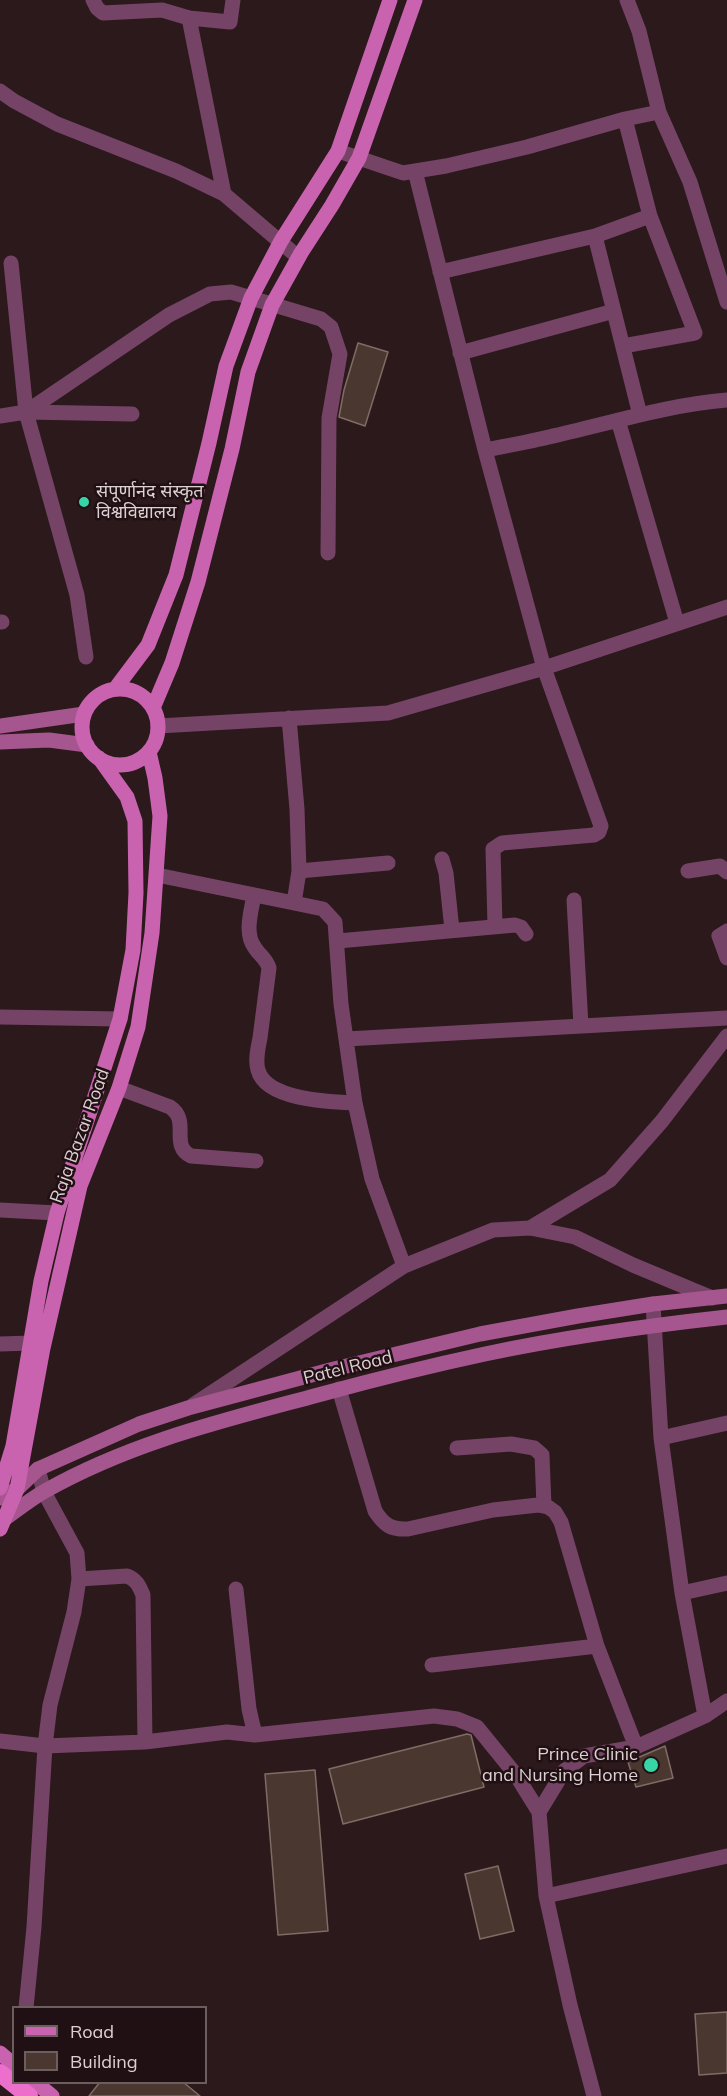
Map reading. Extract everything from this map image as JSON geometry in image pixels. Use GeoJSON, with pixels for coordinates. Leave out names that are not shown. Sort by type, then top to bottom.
{"type":"FeatureCollection","features":[{"type":"Feature","properties":{"kind":"highway"},"geometry":{"type":"LineString","coordinates":[[0,2073],[12,2083]]}},
{"type":"Feature","properties":{"kind":"highway"},"geometry":{"type":"LineString","coordinates":[[14,2084],[29,2096]]}},
{"type":"Feature","properties":{"kind":"main road"},"geometry":{"type":"LineString","coordinates":[[115,689],[148,645],[176,575],[226,366],[251,298],[280,241],[338,151],[390,0]]}},
{"type":"Feature","properties":{"kind":"main road"},"geometry":{"type":"LineString","coordinates":[[153,708],[172,663],[189,613],[229,460],[248,372],[272,305],[298,257],[359,158],[415,0]]}},
{"type":"Feature","properties":{"kind":"main road"},"geometry":{"type":"LineString","coordinates":[[165,604],[189,613]]}},
{"type":"Feature","properties":{"kind":"main road"},"geometry":{"type":"LineString","coordinates":[[115,689],[137,692],[146,699],[153,708],[158,726],[156,740],[149,752],[125,765],[111,764],[99,758],[87,746],[83,735],[84,714],[95,698],[115,689]]}},
{"type":"Feature","properties":{"kind":"main road","name":"Raja Bazar Road"},"geometry":{"type":"LineString","coordinates":[[2,1523],[17,1489],[43,1348],[71,1218],[80,1186],[119,1088],[138,1028],[152,933],[160,816],[149,752]]}},
{"type":"Feature","properties":{"kind":"main road","name":"Raja Bazar Road"},"geometry":{"type":"LineString","coordinates":[[0,1488],[13,1446],[41,1281],[57,1213],[120,1018],[133,950],[135,821],[126,797],[99,758]]}},
{"type":"Feature","properties":{"kind":"main road"},"geometry":{"type":"LineString","coordinates":[[0,2053],[12,2063]]}},
{"type":"Feature","properties":{"kind":"main road"},"geometry":{"type":"LineString","coordinates":[[37,2084],[52,2096]]}},
{"type":"Feature","properties":{"kind":"street"},"geometry":{"type":"LineString","coordinates":[[93,0],[103,13],[162,10],[189,18],[230,22],[233,0]]}},
{"type":"Feature","properties":{"kind":"street"},"geometry":{"type":"LineString","coordinates":[[627,0],[639,31],[659,112],[690,182],[724,284],[727,302]]}},
{"type":"Feature","properties":{"kind":"street"},"geometry":{"type":"LineString","coordinates":[[189,18],[224,194]]}},
{"type":"Feature","properties":{"kind":"street"},"geometry":{"type":"LineString","coordinates":[[0,91],[57,124],[176,171],[224,194],[298,257]]}},
{"type":"Feature","properties":{"kind":"street"},"geometry":{"type":"LineString","coordinates":[[338,151],[403,173],[446,166],[527,147],[625,119],[659,112]]}},
{"type":"Feature","properties":{"kind":"street"},"geometry":{"type":"LineString","coordinates":[[623,346],[695,333],[650,216],[625,119]]}},
{"type":"Feature","properties":{"kind":"street"},"geometry":{"type":"LineString","coordinates":[[415,171],[485,450],[544,668],[601,826],[599,832],[594,836],[502,843],[493,849],[495,926]]}},
{"type":"Feature","properties":{"kind":"street"},"geometry":{"type":"LineString","coordinates":[[440,272],[596,236],[650,216]]}},
{"type":"Feature","properties":{"kind":"street"},"geometry":{"type":"LineString","coordinates":[[596,236],[640,415]]}},
{"type":"Feature","properties":{"kind":"street"},"geometry":{"type":"LineString","coordinates":[[11,263],[26,412],[76,595],[86,657]]}},
{"type":"Feature","properties":{"kind":"street"},"geometry":{"type":"LineString","coordinates":[[26,412],[169,315],[210,294],[231,292],[321,319],[331,327],[340,354],[329,418],[328,553]]}},
{"type":"Feature","properties":{"kind":"street"},"geometry":{"type":"LineString","coordinates":[[460,353],[614,311]]}},
{"type":"Feature","properties":{"kind":"street"},"geometry":{"type":"LineString","coordinates":[[485,450],[548,438],[640,415],[704,402],[727,400]]}},
{"type":"Feature","properties":{"kind":"street"},"geometry":{"type":"LineString","coordinates":[[0,416],[26,412],[132,414]]}},
{"type":"Feature","properties":{"kind":"street"},"geometry":{"type":"LineString","coordinates":[[618,420],[677,623]]}},
{"type":"Feature","properties":{"kind":"street"},"geometry":{"type":"LineString","coordinates":[[158,726],[388,712],[544,668],[727,607]]}},
{"type":"Feature","properties":{"kind":"street"},"geometry":{"type":"LineString","coordinates":[[0,726],[84,714]]}},
{"type":"Feature","properties":{"kind":"street"},"geometry":{"type":"LineString","coordinates":[[290,718],[299,871],[294,903]]}},
{"type":"Feature","properties":{"kind":"street"},"geometry":{"type":"LineString","coordinates":[[44,719],[48,740]]}},
{"type":"Feature","properties":{"kind":"street"},"geometry":{"type":"LineString","coordinates":[[0,742],[48,740],[87,746]]}},
{"type":"Feature","properties":{"kind":"street"},"geometry":{"type":"LineString","coordinates":[[441,859],[446,873],[452,930]]}},
{"type":"Feature","properties":{"kind":"street"},"geometry":{"type":"LineString","coordinates":[[299,871],[388,863]]}},
{"type":"Feature","properties":{"kind":"street"},"geometry":{"type":"LineString","coordinates":[[688,871],[720,866],[727,872]]}},
{"type":"Feature","properties":{"kind":"street"},"geometry":{"type":"LineString","coordinates":[[157,875],[323,909],[335,922],[341,1004],[355,1103],[372,1179],[404,1266]]}},
{"type":"Feature","properties":{"kind":"street"},"geometry":{"type":"LineString","coordinates":[[254,896],[249,936],[254,948],[267,961],[269,968],[256,1062],[261,1078],[282,1091],[300,1097],[322,1102],[355,1103]]}},
{"type":"Feature","properties":{"kind":"street"},"geometry":{"type":"LineString","coordinates":[[574,900],[581,1026]]}},
{"type":"Feature","properties":{"kind":"street"},"geometry":{"type":"LineString","coordinates":[[338,941],[515,924],[526,934]]}},
{"type":"Feature","properties":{"kind":"street"},"geometry":{"type":"LineString","coordinates":[[727,931],[719,936],[727,958]]}},
{"type":"Feature","properties":{"kind":"street"},"geometry":{"type":"LineString","coordinates":[[0,1017],[120,1018]]}},
{"type":"Feature","properties":{"kind":"street"},"geometry":{"type":"LineString","coordinates":[[346,1039],[727,1018]]}},
{"type":"Feature","properties":{"kind":"street"},"geometry":{"type":"LineString","coordinates":[[530,1228],[610,1180],[662,1122],[727,1036]]}},
{"type":"Feature","properties":{"kind":"street"},"geometry":{"type":"LineString","coordinates":[[119,1088],[176,1111],[181,1122],[180,1142],[185,1153],[191,1156],[256,1161]]}},
{"type":"Feature","properties":{"kind":"street"},"geometry":{"type":"LineString","coordinates":[[0,1210],[57,1213]]}},
{"type":"Feature","properties":{"kind":"street"},"geometry":{"type":"LineString","coordinates":[[188,1408],[404,1266],[493,1230],[530,1228],[575,1237],[633,1265],[720,1297]]}},
{"type":"Feature","properties":{"kind":"street","name":"Patel Road"},"geometry":{"type":"LineString","coordinates":[[0,1498],[17,1489],[38,1469],[139,1424],[188,1408],[334,1369],[480,1334],[653,1304],[720,1297]]}},
{"type":"Feature","properties":{"kind":"street"},"geometry":{"type":"LineString","coordinates":[[653,1304],[661,1438],[682,1593],[705,1716]]}},
{"type":"Feature","properties":{"kind":"street","name":"Patel Road"},"geometry":{"type":"LineString","coordinates":[[2,1523],[44,1492],[146,1444],[194,1428],[339,1389],[484,1354],[581,1336],[727,1317]]}},
{"type":"Feature","properties":{"kind":"street"},"geometry":{"type":"LineString","coordinates":[[0,1344],[31,1343]]}},
{"type":"Feature","properties":{"kind":"street"},"geometry":{"type":"LineString","coordinates":[[339,1389],[375,1511],[383,1524],[396,1530],[408,1529],[493,1510],[538,1505],[555,1512],[561,1522],[597,1646],[636,1747]]}},
{"type":"Feature","properties":{"kind":"street"},"geometry":{"type":"LineString","coordinates":[[661,1438],[727,1423]]}},
{"type":"Feature","properties":{"kind":"street"},"geometry":{"type":"LineString","coordinates":[[457,1448],[511,1444],[534,1448],[542,1455],[544,1506]]}},
{"type":"Feature","properties":{"kind":"street"},"geometry":{"type":"LineString","coordinates":[[26,2006],[34,1927],[45,1746],[51,1705],[74,1612],[79,1579],[77,1553],[44,1492],[38,1469]]}},
{"type":"Feature","properties":{"kind":"street"},"geometry":{"type":"LineString","coordinates":[[79,1579],[127,1576],[133,1578],[138,1584],[142,1595],[145,1742]]}},
{"type":"Feature","properties":{"kind":"street"},"geometry":{"type":"LineString","coordinates":[[682,1593],[727,1583]]}},
{"type":"Feature","properties":{"kind":"street"},"geometry":{"type":"LineString","coordinates":[[236,1589],[249,1709],[255,1735]]}},
{"type":"Feature","properties":{"kind":"street"},"geometry":{"type":"LineString","coordinates":[[432,1665],[597,1646]]}},
{"type":"Feature","properties":{"kind":"street"},"geometry":{"type":"LineString","coordinates":[[539,1812],[564,1771],[584,1756],[636,1747],[705,1716],[727,1701]]}},
{"type":"Feature","properties":{"kind":"street"},"geometry":{"type":"LineString","coordinates":[[0,1741],[45,1746],[145,1742],[227,1732],[255,1735],[434,1716],[457,1719],[477,1727],[516,1774],[539,1812],[546,1896],[570,2005],[594,2096]]}},
{"type":"Feature","properties":{"kind":"street"},"geometry":{"type":"LineString","coordinates":[[546,1896],[727,1856]]}},
{"type":"Feature","properties":{"kind":"building"},"geometry":{"type":"Polygon","coordinates":[[[358,343],[388,352],[365,426],[339,417],[344,390],[358,343]]]}},
{"type":"Feature","properties":{"kind":"building"},"geometry":{"type":"Polygon","coordinates":[[[467,1734],[471,1735],[484,1787],[343,1824],[329,1769],[467,1734]]]}},
{"type":"Feature","properties":{"kind":"building"},"geometry":{"type":"Polygon","coordinates":[[[665,1746],[673,1778],[636,1787],[628,1762],[665,1746]]]}},
{"type":"Feature","properties":{"kind":"building"},"geometry":{"type":"Polygon","coordinates":[[[315,1770],[328,1931],[278,1935],[265,1774],[315,1770]]]}},
{"type":"Feature","properties":{"kind":"building"},"geometry":{"type":"Polygon","coordinates":[[[498,1866],[514,1931],[480,1939],[465,1874],[498,1866]]]}},
{"type":"Feature","properties":{"kind":"building"},"geometry":{"type":"Polygon","coordinates":[[[727,2012],[727,2073],[699,2075],[695,2014],[727,2012]]]}},
{"type":"Feature","properties":{"kind":"building"},"geometry":{"type":"Polygon","coordinates":[[[98,2084],[185,2084],[200,2096],[89,2096],[98,2084]]]}},
{"type":"Feature","properties":{"kind":"place","name":"संपूर्णानंद संस्कृत विश्वविद्यालय"},"geometry":{"type":"Point","coordinates":[84,502]}},
{"type":"Feature","properties":{"kind":"place","name":"Prince Clinic and Nursing Home"},"geometry":{"type":"Point","coordinates":[651,1765]}}]}
